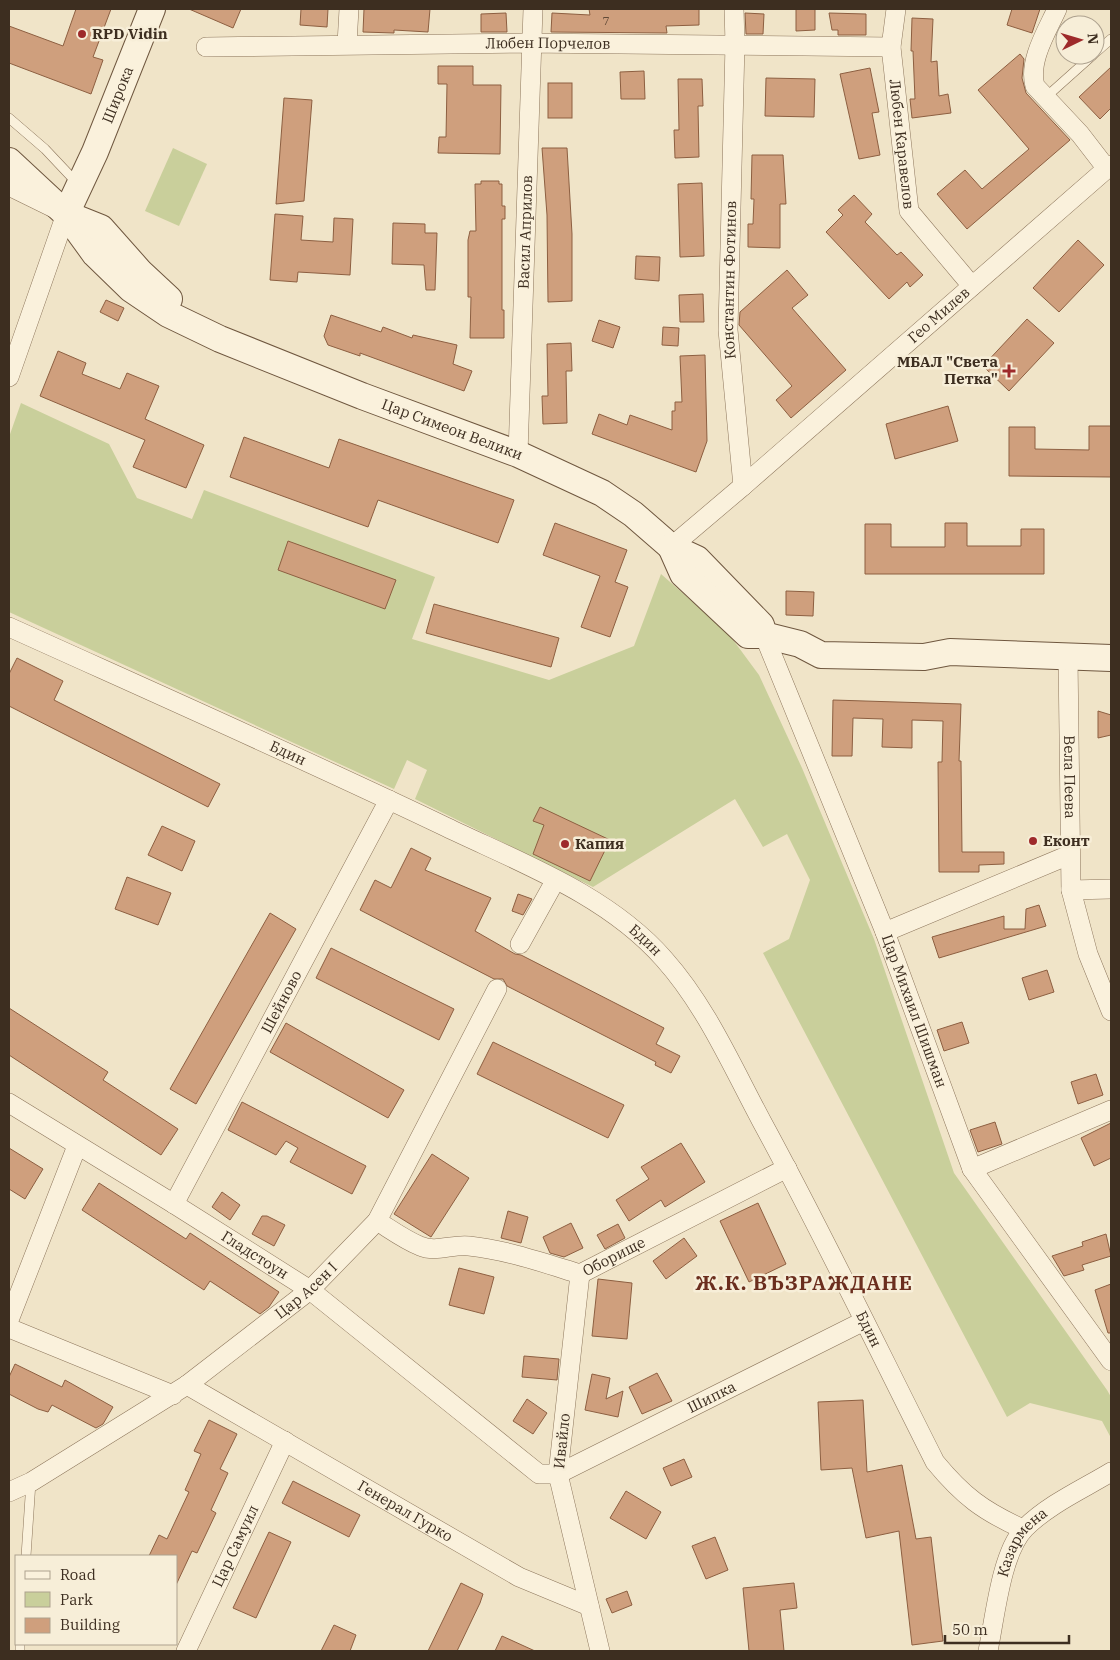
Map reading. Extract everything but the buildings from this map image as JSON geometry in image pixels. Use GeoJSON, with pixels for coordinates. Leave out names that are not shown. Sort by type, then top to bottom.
{"type":"FeatureCollection","features":[{"type":"Feature","properties":{"kind":"main road","name":"Широка"},"geometry":{"type":"LineString","coordinates":[[66,214],[95,152],[152,9]]}},
{"type":"Feature","properties":{"kind":"main road","name":"Цар Симеон Велики"},"geometry":{"type":"LineString","coordinates":[[9,161],[66,214],[95,254],[132,289],[168,314],[220,339],[362,396],[518,454],[602,494],[633,514],[671,547],[697,560],[761,625],[764,635]]}},
{"type":"Feature","properties":{"kind":"main road"},"geometry":{"type":"LineString","coordinates":[[764,635],[800,644],[822,639],[925,642],[950,652],[1111,658]]}},
{"type":"Feature","properties":{"kind":"street"},"geometry":{"type":"LineString","coordinates":[[347,44],[350,9]]}},
{"type":"Feature","properties":{"kind":"street","name":"Васил Априлов"},"geometry":{"type":"LineString","coordinates":[[518,454],[530,43],[534,9]]}},
{"type":"Feature","properties":{"kind":"street","name":"Константин Фотинов"},"geometry":{"type":"LineString","coordinates":[[734,9],[735,44],[728,330],[743,486]]}},
{"type":"Feature","properties":{"kind":"street","name":"Любен Каравелов"},"geometry":{"type":"LineString","coordinates":[[896,9],[891,47],[908,211],[972,286]]}},
{"type":"Feature","properties":{"kind":"street"},"geometry":{"type":"LineString","coordinates":[[1057,9],[1038,53],[1032,76],[1035,86],[1109,167]]}},
{"type":"Feature","properties":{"kind":"street","name":"Любен Порчелов"},"geometry":{"type":"LineString","coordinates":[[206,46],[530,43],[891,47]]}},
{"type":"Feature","properties":{"kind":"street","name":"Гео Милев"},"geometry":{"type":"LineString","coordinates":[[743,486],[1109,167]]}},
{"type":"Feature","properties":{"kind":"street"},"geometry":{"type":"LineString","coordinates":[[9,186],[66,214],[9,376]]}},
{"type":"Feature","properties":{"kind":"street"},"geometry":{"type":"LineString","coordinates":[[671,547],[743,486]]}},
{"type":"Feature","properties":{"kind":"street","name":"Бдин"},"geometry":{"type":"LineString","coordinates":[[9,627],[389,800],[555,881],[612,912],[631,928],[664,958],[696,998],[787,1168],[935,1462],[957,1489],[990,1514],[1023,1529]]}},
{"type":"Feature","properties":{"kind":"street","name":"Цар Михаил Шишман"},"geometry":{"type":"LineString","coordinates":[[764,635],[885,932],[972,1170],[1111,1360]]}},
{"type":"Feature","properties":{"kind":"street","name":"Вела Пеева"},"geometry":{"type":"LineString","coordinates":[[1068,657],[1069,855],[1071,890],[1088,954],[1111,1011]]}},
{"type":"Feature","properties":{"kind":"street","name":"Шейново"},"geometry":{"type":"LineString","coordinates":[[174,1204],[389,800]]}},
{"type":"Feature","properties":{"kind":"street"},"geometry":{"type":"LineString","coordinates":[[885,932],[1069,855]]}},
{"type":"Feature","properties":{"kind":"street"},"geometry":{"type":"LineString","coordinates":[[520,944],[555,881]]}},
{"type":"Feature","properties":{"kind":"street"},"geometry":{"type":"LineString","coordinates":[[1071,890],[1111,889]]}},
{"type":"Feature","properties":{"kind":"street","name":"Цар Асен I"},"geometry":{"type":"LineString","coordinates":[[9,1492],[31,1482],[180,1390],[310,1290],[376,1220],[497,990]]}},
{"type":"Feature","properties":{"kind":"street","name":"Гладстоун"},"geometry":{"type":"LineString","coordinates":[[9,1103],[310,1290],[539,1474],[558,1474]]}},
{"type":"Feature","properties":{"kind":"street"},"geometry":{"type":"LineString","coordinates":[[972,1170],[1111,1110]]}},
{"type":"Feature","properties":{"kind":"street"},"geometry":{"type":"LineString","coordinates":[[9,1320],[77,1146]]}},
{"type":"Feature","properties":{"kind":"street","name":"Оборище"},"geometry":{"type":"LineString","coordinates":[[376,1220],[420,1246],[436,1250],[452,1246],[486,1248],[526,1257],[580,1274],[787,1168]]}},
{"type":"Feature","properties":{"kind":"street","name":"Ивайло"},"geometry":{"type":"LineString","coordinates":[[580,1274],[558,1474],[589,1606]]}},
{"type":"Feature","properties":{"kind":"street","name":"Шипка"},"geometry":{"type":"LineString","coordinates":[[558,1474],[864,1321]]}},
{"type":"Feature","properties":{"kind":"street","name":"Генерал Гурко"},"geometry":{"type":"LineString","coordinates":[[9,1328],[180,1390],[285,1441],[520,1577],[589,1606]]}},
{"type":"Feature","properties":{"kind":"street","name":"Цар Самуил"},"geometry":{"type":"LineString","coordinates":[[186,1651],[285,1441]]}},
{"type":"Feature","properties":{"kind":"street","name":"Казармена"},"geometry":{"type":"LineString","coordinates":[[988,1651],[1002,1578],[1010,1553],[1023,1529],[1041,1514],[1111,1472]]}},
{"type":"Feature","properties":{"kind":"street"},"geometry":{"type":"LineString","coordinates":[[589,1606],[600,1651]]}},
{"type":"Feature","properties":{"kind":"lane"},"geometry":{"type":"LineString","coordinates":[[1046,98],[1082,65]]}},
{"type":"Feature","properties":{"kind":"lane"},"geometry":{"type":"LineString","coordinates":[[9,118],[45,150],[79,186]]}},
{"type":"Feature","properties":{"kind":"lane"},"geometry":{"type":"LineString","coordinates":[[26,1555],[31,1482]]}},
{"type":"Feature","properties":{"kind":"green space"},"geometry":{"type":"Polygon","coordinates":[[[173,148],[207,164],[179,226],[145,211],[173,148]]]}},
{"type":"Feature","properties":{"kind":"green space"},"geometry":{"type":"Polygon","coordinates":[[[21,403],[109,444],[137,498],[192,519],[204,490],[435,577],[412,639],[549,680],[634,646],[661,574],[728,633],[759,675],[802,768],[874,939],[954,1173],[1107,1390],[1111,1397],[1111,1438],[1102,1421],[1030,1403],[1007,1417],[763,953],[789,939],[810,880],[787,834],[763,847],[735,799],[593,887],[415,799],[427,770],[407,760],[394,789],[9,612],[9,437],[21,403]]]}},
{"type":"Feature","properties":{"kind":"place","name":"RPD Vidin"},"geometry":{"type":"Point","coordinates":[82,34]}},
{"type":"Feature","properties":{"kind":"place","name":"МБАЛ \"Света Петка\""},"geometry":{"type":"Point","coordinates":[1009,371]}},
{"type":"Feature","properties":{"kind":"place","name":"Еконт"},"geometry":{"type":"Point","coordinates":[1033,841]}},
{"type":"Feature","properties":{"kind":"place","name":"Капия"},"geometry":{"type":"Point","coordinates":[565,844]}},
{"type":"Feature","properties":{"kind":"district","name":"Ж.К. ВЪЗРАЖДАНЕ"},"geometry":{"type":"Point","coordinates":[804,1283]}}]}
